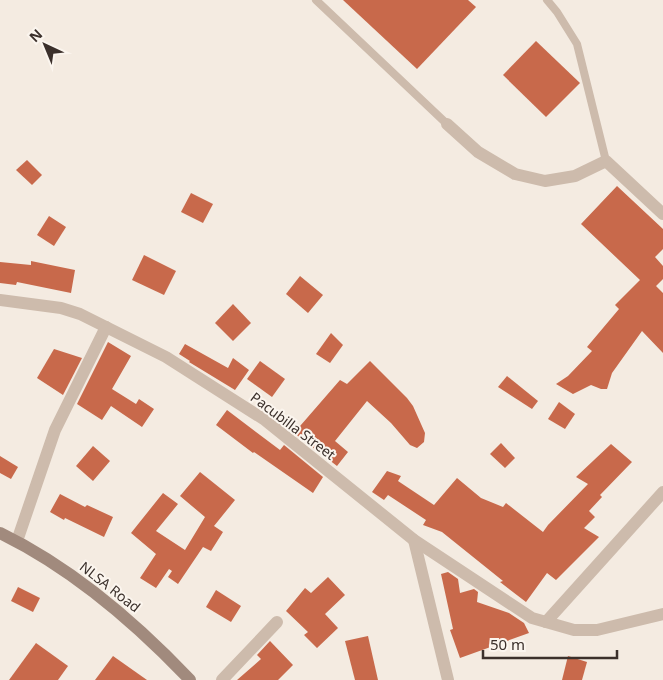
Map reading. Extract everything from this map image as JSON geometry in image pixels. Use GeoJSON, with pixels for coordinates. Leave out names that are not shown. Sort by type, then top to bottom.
{"type":"FeatureCollection","features":[{"type":"Feature","properties":{"kind":"main road","name":"NLSA Road"},"geometry":{"type":"LineString","coordinates":[[0,532],[60,568],[122,616],[162,650],[190,680]]}},
{"type":"Feature","properties":{"kind":"street"},"geometry":{"type":"LineString","coordinates":[[447,124],[478,152],[515,174],[545,181],[574,176],[606,161],[663,214]]}},
{"type":"Feature","properties":{"kind":"street","name":"Pacubilla Street"},"geometry":{"type":"LineString","coordinates":[[0,300],[61,308],[80,314],[166,357],[265,420],[414,540],[532,618],[574,630],[597,630],[663,614]]}},
{"type":"Feature","properties":{"kind":"street"},"geometry":{"type":"LineString","coordinates":[[17,541],[55,430],[106,327]]}},
{"type":"Feature","properties":{"kind":"street"},"geometry":{"type":"LineString","coordinates":[[546,622],[663,492]]}},
{"type":"Feature","properties":{"kind":"street"},"geometry":{"type":"LineString","coordinates":[[414,540],[448,680]]}},
{"type":"Feature","properties":{"kind":"street"},"geometry":{"type":"LineString","coordinates":[[222,680],[276,622]]}},
{"type":"Feature","properties":{"kind":"lane"},"geometry":{"type":"LineString","coordinates":[[316,0],[447,124]]}},
{"type":"Feature","properties":{"kind":"lane"},"geometry":{"type":"LineString","coordinates":[[547,0],[557,12],[577,44],[606,161]]}},
{"type":"Feature","properties":{"kind":"building"},"geometry":{"type":"Polygon","coordinates":[[[343,0],[468,0],[476,7],[417,69],[343,0]]]}},
{"type":"Feature","properties":{"kind":"building"},"geometry":{"type":"Polygon","coordinates":[[[536,41],[580,83],[546,117],[503,75],[536,41]]]}},
{"type":"Feature","properties":{"kind":"building"},"geometry":{"type":"Polygon","coordinates":[[[27,160],[42,175],[32,185],[16,170],[27,160]]]}},
{"type":"Feature","properties":{"kind":"building"},"geometry":{"type":"Polygon","coordinates":[[[617,186],[663,229],[663,249],[655,257],[663,266],[663,279],[656,286],[663,293],[663,353],[642,331],[612,373],[607,389],[591,385],[573,394],[556,384],[568,376],[592,351],[587,347],[619,309],[615,305],[640,280],[581,224],[617,186]]]}},
{"type":"Feature","properties":{"kind":"building"},"geometry":{"type":"Polygon","coordinates":[[[191,193],[213,204],[203,223],[181,212],[191,193]]]}},
{"type":"Feature","properties":{"kind":"building"},"geometry":{"type":"Polygon","coordinates":[[[49,216],[66,227],[54,246],[37,235],[49,216]]]}},
{"type":"Feature","properties":{"kind":"building"},"geometry":{"type":"Polygon","coordinates":[[[144,255],[176,271],[164,295],[132,280],[144,255]]]}},
{"type":"Feature","properties":{"kind":"building"},"geometry":{"type":"Polygon","coordinates":[[[31,261],[75,270],[71,293],[17,282],[16,285],[0,283],[0,262],[31,265],[31,261]]]}},
{"type":"Feature","properties":{"kind":"building"},"geometry":{"type":"Polygon","coordinates":[[[300,276],[323,295],[308,313],[286,294],[300,276]]]}},
{"type":"Feature","properties":{"kind":"building"},"geometry":{"type":"Polygon","coordinates":[[[233,304],[251,323],[233,341],[215,323],[233,304]]]}},
{"type":"Feature","properties":{"kind":"building"},"geometry":{"type":"Polygon","coordinates":[[[331,333],[343,345],[330,363],[316,354],[331,333]]]}},
{"type":"Feature","properties":{"kind":"building"},"geometry":{"type":"Polygon","coordinates":[[[108,342],[131,356],[112,389],[136,404],[139,399],[154,409],[142,427],[111,406],[102,420],[77,404],[108,342]]]}},
{"type":"Feature","properties":{"kind":"building"},"geometry":{"type":"Polygon","coordinates":[[[185,344],[228,368],[233,358],[249,370],[235,390],[179,354],[185,344]]]}},
{"type":"Feature","properties":{"kind":"building"},"geometry":{"type":"Polygon","coordinates":[[[54,349],[82,358],[63,395],[37,378],[54,349]]]}},
{"type":"Feature","properties":{"kind":"building"},"geometry":{"type":"Polygon","coordinates":[[[260,361],[285,379],[272,397],[247,379],[260,361]]]}},
{"type":"Feature","properties":{"kind":"building"},"geometry":{"type":"Polygon","coordinates":[[[370,361],[413,406],[425,433],[424,442],[417,448],[410,445],[391,423],[367,401],[335,441],[348,452],[337,466],[294,433],[340,380],[347,384],[370,361]]]}},
{"type":"Feature","properties":{"kind":"building"},"geometry":{"type":"Polygon","coordinates":[[[507,376],[538,401],[532,409],[498,387],[507,376]]]}},
{"type":"Feature","properties":{"kind":"building"},"geometry":{"type":"Polygon","coordinates":[[[559,402],[575,414],[565,429],[548,419],[559,402]]]}},
{"type":"Feature","properties":{"kind":"building"},"geometry":{"type":"Polygon","coordinates":[[[227,410],[280,450],[284,445],[323,477],[313,493],[253,453],[216,425],[227,410]]]}},
{"type":"Feature","properties":{"kind":"building"},"geometry":{"type":"Polygon","coordinates":[[[501,443],[515,458],[505,468],[490,454],[501,443]]]}},
{"type":"Feature","properties":{"kind":"building"},"geometry":{"type":"Polygon","coordinates":[[[611,444],[632,462],[600,495],[602,497],[589,511],[595,517],[584,528],[599,537],[556,580],[547,573],[526,602],[442,532],[423,525],[426,520],[388,495],[384,500],[372,492],[387,471],[401,476],[398,481],[434,505],[457,478],[481,498],[503,507],[506,503],[543,532],[588,484],[576,477],[611,444]]]}},
{"type":"Feature","properties":{"kind":"building"},"geometry":{"type":"Polygon","coordinates":[[[93,446],[110,461],[93,481],[76,466],[93,446]]]}},
{"type":"Feature","properties":{"kind":"building"},"geometry":{"type":"Polygon","coordinates":[[[0,456],[18,467],[11,479],[0,473],[0,456]]]}},
{"type":"Feature","properties":{"kind":"building"},"geometry":{"type":"Polygon","coordinates":[[[200,472],[235,500],[214,526],[223,532],[211,551],[203,547],[178,584],[168,577],[172,571],[169,569],[156,588],[140,578],[156,554],[131,533],[163,493],[178,504],[156,531],[185,550],[205,517],[180,496],[200,472]]]}},
{"type":"Feature","properties":{"kind":"building"},"geometry":{"type":"Polygon","coordinates":[[[60,494],[85,507],[87,505],[113,517],[104,537],[50,512],[60,494]]]}},
{"type":"Feature","properties":{"kind":"building"},"geometry":{"type":"Polygon","coordinates":[[[448,572],[458,579],[460,593],[474,589],[478,592],[477,602],[509,613],[524,623],[529,633],[460,658],[450,630],[453,629],[441,574],[448,572]]]}},
{"type":"Feature","properties":{"kind":"building"},"geometry":{"type":"Polygon","coordinates":[[[328,577],[345,595],[325,614],[338,628],[317,648],[304,635],[308,632],[286,611],[305,588],[311,593],[328,577]]]}},
{"type":"Feature","properties":{"kind":"building"},"geometry":{"type":"Polygon","coordinates":[[[18,587],[40,598],[33,612],[11,601],[18,587]]]}},
{"type":"Feature","properties":{"kind":"building"},"geometry":{"type":"Polygon","coordinates":[[[216,590],[241,606],[231,622],[206,607],[216,590]]]}},
{"type":"Feature","properties":{"kind":"building"},"geometry":{"type":"Polygon","coordinates":[[[368,636],[378,680],[355,680],[345,641],[368,636]]]}},
{"type":"Feature","properties":{"kind":"building"},"geometry":{"type":"Polygon","coordinates":[[[270,641],[293,665],[278,680],[237,680],[261,659],[257,655],[270,641]]]}},
{"type":"Feature","properties":{"kind":"building"},"geometry":{"type":"Polygon","coordinates":[[[36,643],[68,666],[58,680],[9,680],[36,643]]]}},
{"type":"Feature","properties":{"kind":"building"},"geometry":{"type":"Polygon","coordinates":[[[113,656],[147,680],[95,680],[113,656]]]}},
{"type":"Feature","properties":{"kind":"building"},"geometry":{"type":"Polygon","coordinates":[[[568,656],[587,662],[582,680],[562,680],[568,656]]]}}]}
